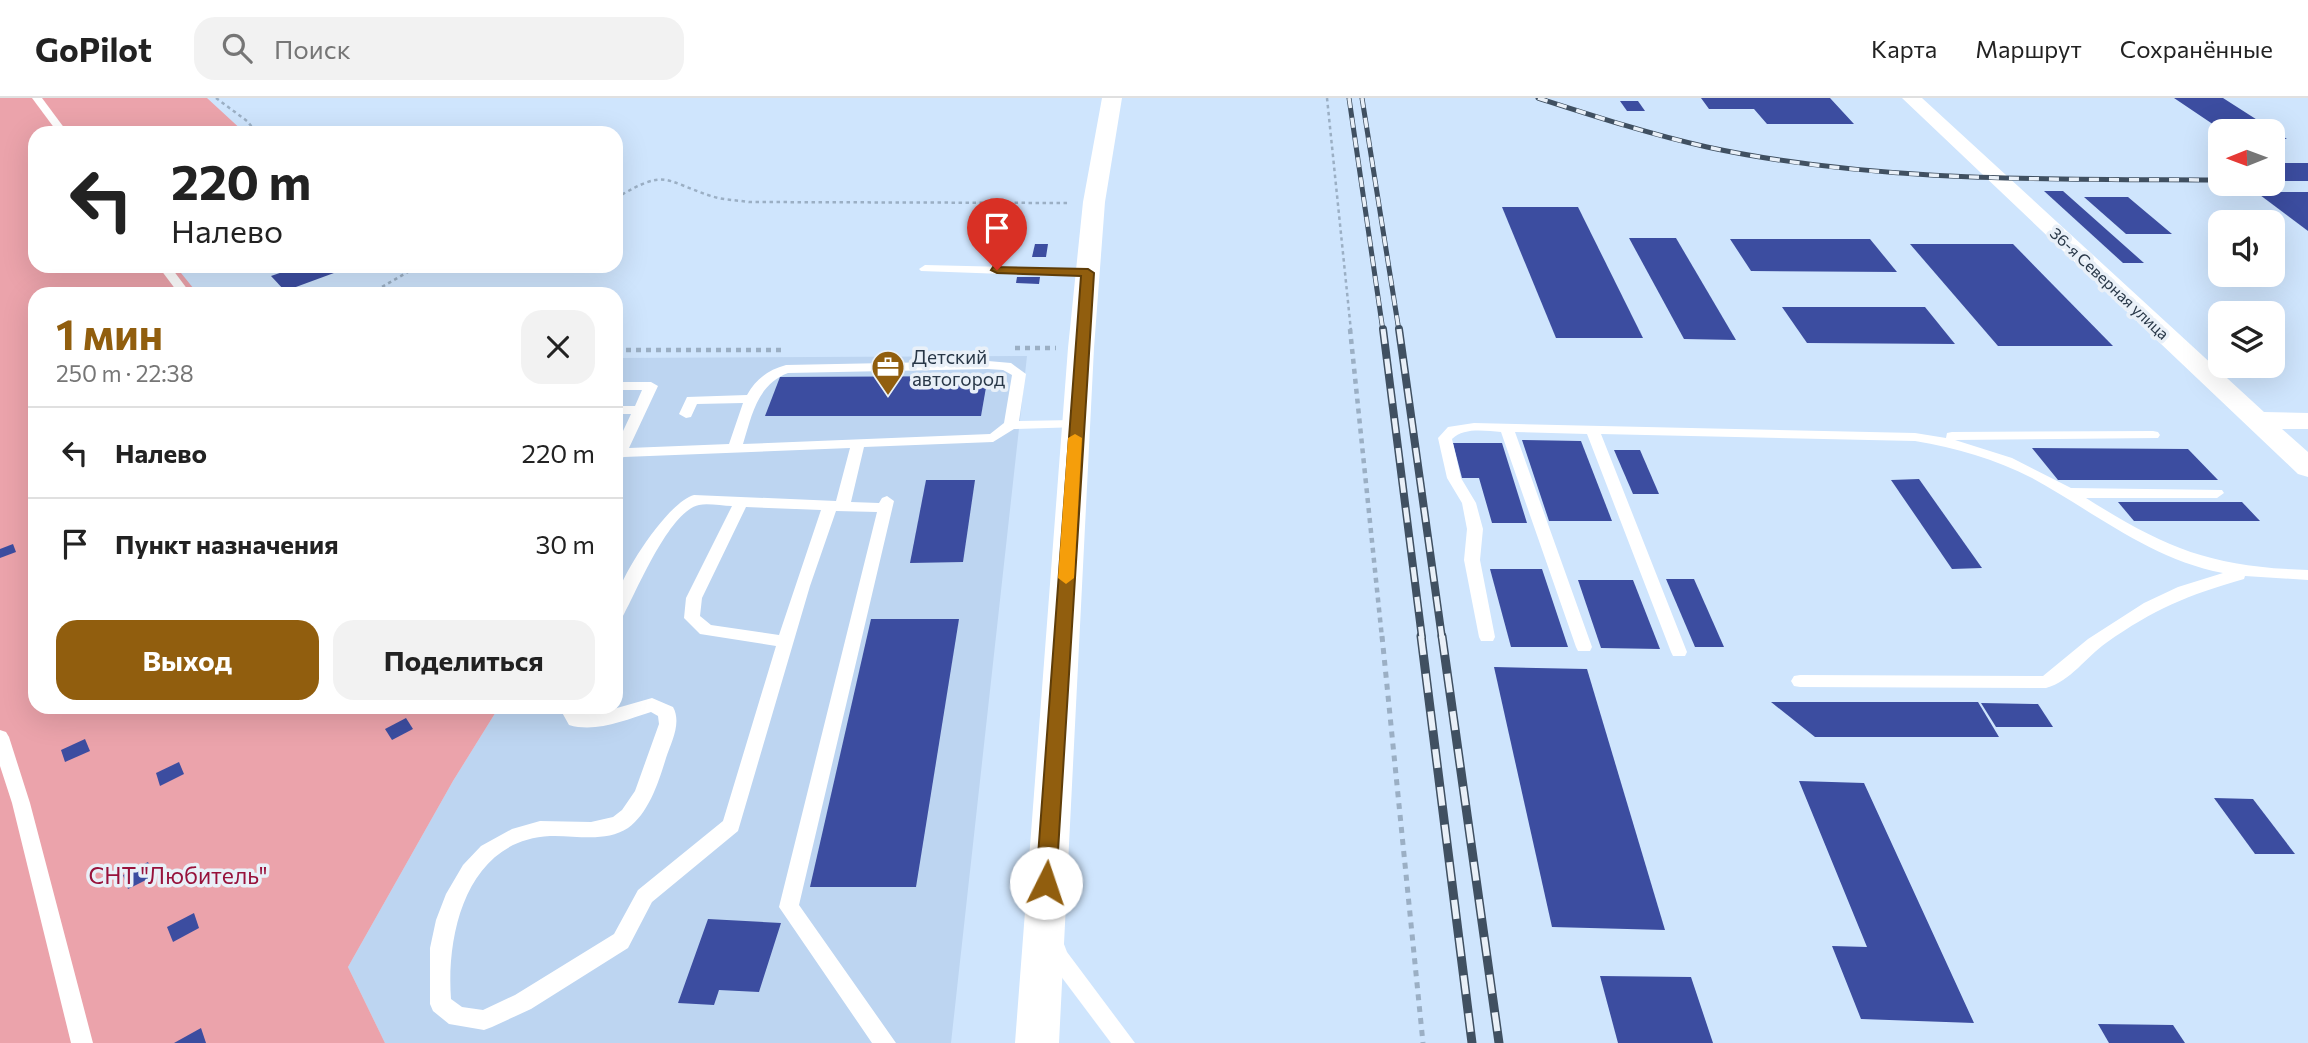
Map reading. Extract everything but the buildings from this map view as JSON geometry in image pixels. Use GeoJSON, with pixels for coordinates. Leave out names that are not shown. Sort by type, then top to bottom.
{"type":"FeatureCollection","features":[{"type":"Feature","properties":{"kind":"street"},"geometry":{"type":"LineString","coordinates":[[1037,1043],[1076,424],[1094,202],[1112,98]]}},
{"type":"Feature","properties":{"kind":"street","name":"36-я Северная улица"},"geometry":{"type":"LineString","coordinates":[[1911,98],[2308,468]]}},
{"type":"Feature","properties":{"kind":"street"},"geometry":{"type":"LineString","coordinates":[[2258,420],[2308,421]]}},
{"type":"Feature","properties":{"kind":"lane"},"geometry":{"type":"LineString","coordinates":[[37,98],[58,126]]}},
{"type":"Feature","properties":{"kind":"lane"},"geometry":{"type":"LineString","coordinates":[[925,269],[1088,273]]}},
{"type":"Feature","properties":{"kind":"lane"},"geometry":{"type":"LineString","coordinates":[[735,448],[751,399],[763,379],[786,369],[1006,366],[1018,374],[1012,425]]}},
{"type":"Feature","properties":{"kind":"lane"},"geometry":{"type":"LineString","coordinates":[[623,386],[651,386],[623,444]]}},
{"type":"Feature","properties":{"kind":"lane"},"geometry":{"type":"LineString","coordinates":[[686,414],[692,400],[751,399]]}},
{"type":"Feature","properties":{"kind":"lane"},"geometry":{"type":"LineString","coordinates":[[623,410],[639,410]]}},
{"type":"Feature","properties":{"kind":"lane"},"geometry":{"type":"LineString","coordinates":[[623,454],[858,445],[894,441],[982,440],[993,438],[1012,425],[1076,424]]}},
{"type":"Feature","properties":{"kind":"lane"},"geometry":{"type":"LineString","coordinates":[[1507,428],[1584,647]]}},
{"type":"Feature","properties":{"kind":"lane"},"geometry":{"type":"LineString","coordinates":[[1592,429],[1679,652]]}},
{"type":"Feature","properties":{"kind":"lane"},"geometry":{"type":"LineString","coordinates":[[1488,637],[1472,560],[1475,528],[1469,503],[1454,478],[1445,438],[1453,430],[1592,429],[1915,437],[2153,435]]}},
{"type":"Feature","properties":{"kind":"lane"},"geometry":{"type":"LineString","coordinates":[[2018,436],[2017,452],[2038,475]]}},
{"type":"Feature","properties":{"kind":"lane"},"geometry":{"type":"LineString","coordinates":[[1915,437],[1951,442],[1989,452],[2038,475],[2131,533],[2185,557],[2246,573],[2308,575]]}},
{"type":"Feature","properties":{"kind":"lane"},"geometry":{"type":"LineString","coordinates":[[623,713],[652,705],[667,712],[667,724],[639,806],[620,824],[598,829],[540,829],[511,838],[478,860],[454,891],[437,973],[441,1004],[457,1017],[484,1020],[523,1002],[621,941],[645,896],[731,825],[802,586],[836,507],[858,445]]}},
{"type":"Feature","properties":{"kind":"lane"},"geometry":{"type":"LineString","coordinates":[[2066,493],[2217,493]]}},
{"type":"Feature","properties":{"kind":"lane"},"geometry":{"type":"LineString","coordinates":[[623,601],[665,524],[677,511],[694,500],[836,507],[886,504],[789,907],[885,1043]]}},
{"type":"Feature","properties":{"kind":"lane"},"geometry":{"type":"LineString","coordinates":[[742,501],[694,598],[692,618],[706,630],[787,642]]}},
{"type":"Feature","properties":{"kind":"lane"},"geometry":{"type":"LineString","coordinates":[[1800,681],[2046,682],[2056,678],[2100,638],[2194,584],[2246,573]]}},
{"type":"Feature","properties":{"kind":"lane"},"geometry":{"type":"LineString","coordinates":[[572,714],[575,720],[596,721],[620,714]]}},
{"type":"Feature","properties":{"kind":"lane"},"geometry":{"type":"LineString","coordinates":[[0,737],[21,803],[82,1043]]}},
{"type":"Feature","properties":{"kind":"lane"},"geometry":{"type":"LineString","coordinates":[[1044,911],[1058,956],[1124,1043]]}},
{"type":"Feature","properties":{"kind":"path"},"geometry":{"type":"LineString","coordinates":[[216,98],[251,126]]}},
{"type":"Feature","properties":{"kind":"path"},"geometry":{"type":"LineString","coordinates":[[1327,98],[1423,1043]]}},
{"type":"Feature","properties":{"kind":"path"},"geometry":{"type":"LineString","coordinates":[[623,194],[649,180],[662,178],[674,179],[687,188],[715,198],[750,202],[1094,202]]}},
{"type":"Feature","properties":{"kind":"path"},"geometry":{"type":"LineString","coordinates":[[382,287],[406,273]]}},
{"type":"Feature","properties":{"kind":"shaded area"},"geometry":{"type":"Polygon","coordinates":[[[1027,356],[951,1043],[385,1043],[348,967],[453,781],[495,714],[623,714],[623,358],[1027,356]]]}},
{"type":"Feature","properties":{"kind":"green space","name":"СНТ \"Любитель\""},"geometry":{"type":"Polygon","coordinates":[[[0,98],[207,98],[237,126],[28,126],[28,273],[181,273],[192,287],[28,287],[28,714],[495,714],[453,781],[348,967],[385,1043],[0,1043],[0,98]]]}},
{"type":"Feature","properties":{"kind":"railway"},"geometry":{"type":"LineString","coordinates":[[1349,98],[1383,331]]}},
{"type":"Feature","properties":{"kind":"railway"},"geometry":{"type":"LineString","coordinates":[[1362,98],[1399,331]]}},
{"type":"Feature","properties":{"kind":"railway"},"geometry":{"type":"LineString","coordinates":[[1538,98],[1643,131],[1707,147],[1834,167],[1963,177],[2208,180]]}},
{"type":"Feature","properties":{"kind":"railway"},"geometry":{"type":"LineString","coordinates":[[1383,329],[1422,638]]}},
{"type":"Feature","properties":{"kind":"railway"},"geometry":{"type":"LineString","coordinates":[[1399,329],[1442,638]]}},
{"type":"Feature","properties":{"kind":"railway"},"geometry":{"type":"LineString","coordinates":[[1421,636],[1472,1043]]}},
{"type":"Feature","properties":{"kind":"railway"},"geometry":{"type":"LineString","coordinates":[[1442,636],[1499,1043]]}},
{"type":"Feature","properties":{"kind":"slow traffic"},"geometry":{"type":"LineString","coordinates":[[1066,578],[1075,438]]}},
{"type":"Feature","properties":{"kind":"place","name":"Детский автогород"},"geometry":{"type":"Point","coordinates":[888,397]}},
{"type":"Feature","properties":{"kind":"route"},"geometry":{"type":"LineString","coordinates":[[997,270],[1088,273],[1046,883]]}}]}
